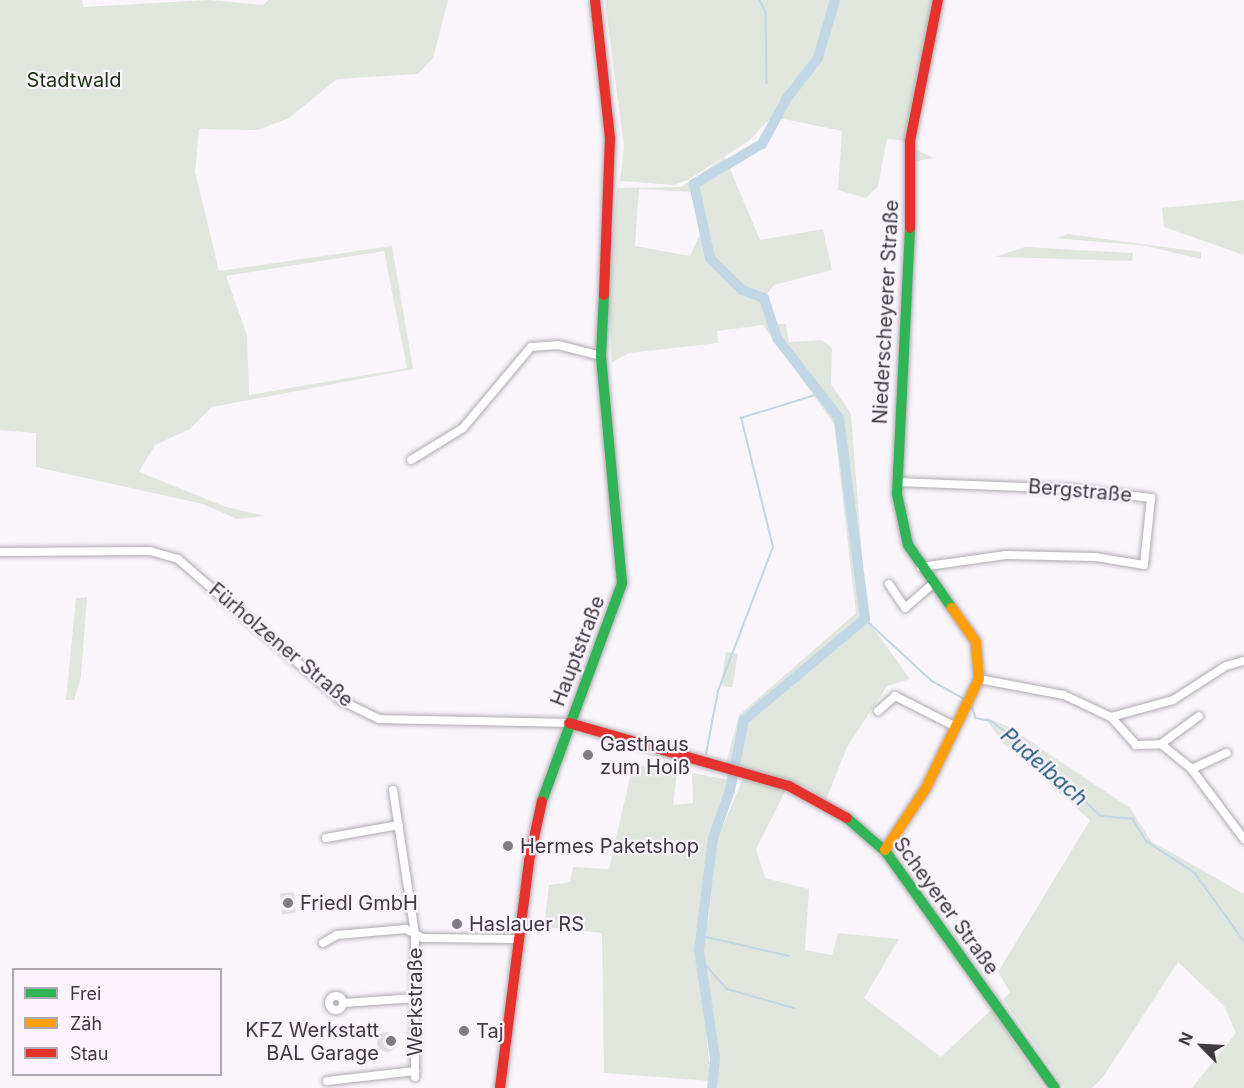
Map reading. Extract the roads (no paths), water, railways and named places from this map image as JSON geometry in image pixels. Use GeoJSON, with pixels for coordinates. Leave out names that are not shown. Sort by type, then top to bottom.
{"type":"FeatureCollection","features":[{"type":"Feature","properties":{"kind":"street","name":"Hauptstraße"},"geometry":{"type":"LineString","coordinates":[[500,1088],[517,939],[545,789],[569,723],[614,616],[622,583],[601,356],[609,184],[609,111],[595,0]]}},
{"type":"Feature","properties":{"kind":"street","name":"Niederscheyerer Straße"},"geometry":{"type":"LineString","coordinates":[[885,850],[926,788],[979,680],[976,642],[921,567],[898,514],[897,482],[910,252],[910,148],[938,0]]}},
{"type":"Feature","properties":{"kind":"street"},"geometry":{"type":"LineString","coordinates":[[411,460],[463,428],[531,347],[558,345],[601,356]]}},
{"type":"Feature","properties":{"kind":"street","name":"Bergstraße"},"geometry":{"type":"LineString","coordinates":[[897,482],[1073,489],[1151,498],[1144,565],[1095,557],[1006,555],[921,567]]}},
{"type":"Feature","properties":{"kind":"street","name":"Fürholzener Straße"},"geometry":{"type":"LineString","coordinates":[[0,552],[150,551],[178,559],[342,701],[379,719],[569,723]]}},
{"type":"Feature","properties":{"kind":"street"},"geometry":{"type":"LineString","coordinates":[[889,584],[905,608],[933,584]]}},
{"type":"Feature","properties":{"kind":"street"},"geometry":{"type":"LineString","coordinates":[[1111,717],[1173,700],[1226,666],[1244,661]]}},
{"type":"Feature","properties":{"kind":"street"},"geometry":{"type":"LineString","coordinates":[[979,680],[1064,695],[1111,717],[1136,745],[1161,744],[1199,716]]}},
{"type":"Feature","properties":{"kind":"street"},"geometry":{"type":"LineString","coordinates":[[878,711],[895,696],[956,727]]}},
{"type":"Feature","properties":{"kind":"street","name":"Scheyerer Straße"},"geometry":{"type":"LineString","coordinates":[[569,723],[724,770],[789,786],[828,806],[885,850],[1054,1088]]}},
{"type":"Feature","properties":{"kind":"street"},"geometry":{"type":"LineString","coordinates":[[1161,744],[1190,767],[1244,839]]}},
{"type":"Feature","properties":{"kind":"street"},"geometry":{"type":"LineString","coordinates":[[1190,767],[1227,753]]}},
{"type":"Feature","properties":{"kind":"street","name":"Werkstraße"},"geometry":{"type":"LineString","coordinates":[[327,1081],[415,1074],[415,934],[393,790]]}},
{"type":"Feature","properties":{"kind":"street"},"geometry":{"type":"LineString","coordinates":[[326,838],[399,825]]}},
{"type":"Feature","properties":{"kind":"street","name":"Werkstraße"},"geometry":{"type":"LineString","coordinates":[[323,944],[338,935],[406,929],[415,934],[517,939]]}},
{"type":"Feature","properties":{"kind":"street"},"geometry":{"type":"LineString","coordinates":[[344,1003],[416,998]]}},
{"type":"Feature","properties":{"kind":"waterway"},"geometry":{"type":"LineString","coordinates":[[760,0],[766,13],[767,83]]}},
{"type":"Feature","properties":{"kind":"waterway"},"geometry":{"type":"LineString","coordinates":[[712,1088],[715,1058],[699,950],[713,838],[730,790],[744,720],[865,619],[839,418],[777,338],[764,298],[742,290],[710,258],[694,184],[762,144],[787,98],[818,58],[835,0]]}},
{"type":"Feature","properties":{"kind":"waterway"},"geometry":{"type":"LineString","coordinates":[[706,754],[718,691],[773,547],[741,418],[822,393]]}},
{"type":"Feature","properties":{"kind":"waterway","name":"Pudelbach"},"geometry":{"type":"LineString","coordinates":[[865,619],[932,681],[964,699]]}},
{"type":"Feature","properties":{"kind":"waterway","name":"Pudelbach"},"geometry":{"type":"LineString","coordinates":[[971,702],[976,718],[991,721],[1024,745],[1101,816],[1133,819],[1146,841],[1195,873],[1244,941]]}},
{"type":"Feature","properties":{"kind":"waterway"},"geometry":{"type":"LineString","coordinates":[[702,936],[789,956]]}},
{"type":"Feature","properties":{"kind":"waterway"},"geometry":{"type":"LineString","coordinates":[[702,961],[727,989],[794,1008]]}},
{"type":"Feature","properties":{"kind":"place","name":"Gasthaus zum Hoiß"},"geometry":{"type":"Point","coordinates":[588,755]}},
{"type":"Feature","properties":{"kind":"place","name":"Hermes Paketshop"},"geometry":{"type":"Point","coordinates":[508,846]}},
{"type":"Feature","properties":{"kind":"place","name":"Friedl GmbH"},"geometry":{"type":"Point","coordinates":[288,903]}},
{"type":"Feature","properties":{"kind":"place","name":"Haslauer RS"},"geometry":{"type":"Point","coordinates":[457,924]}},
{"type":"Feature","properties":{"kind":"place","name":"Taj"},"geometry":{"type":"Point","coordinates":[464,1031]}},
{"type":"Feature","properties":{"kind":"place","name":"KFZ Werkstatt BAL Garage"},"geometry":{"type":"Point","coordinates":[391,1041]}},
{"type":"Feature","properties":{"kind":"park label","name":"Stadtwald"},"geometry":{"type":"Point","coordinates":[74,80]}}]}
